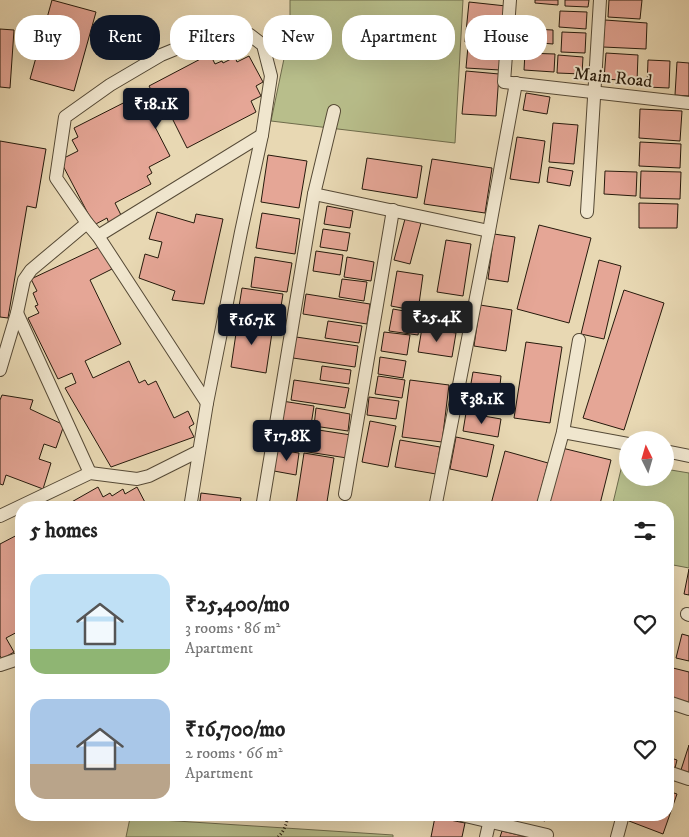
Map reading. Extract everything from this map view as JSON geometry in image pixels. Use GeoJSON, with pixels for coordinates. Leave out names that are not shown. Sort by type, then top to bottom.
{"type":"FeatureCollection","features":[{"type":"Feature","properties":{"kind":"street"},"geometry":{"type":"LineString","coordinates":[[436,501],[489,230],[510,83],[510,0]]}},
{"type":"Feature","properties":{"kind":"street"},"geometry":{"type":"LineString","coordinates":[[587,212],[600,0]]}},
{"type":"Feature","properties":{"kind":"street"},"geometry":{"type":"LineString","coordinates":[[191,501],[207,403],[262,135],[271,76],[264,45],[250,35],[238,30],[216,33],[161,55],[110,85],[65,118],[56,178],[98,236],[207,403]]}},
{"type":"Feature","properties":{"kind":"street","name":"Main Road"},"geometry":{"type":"LineString","coordinates":[[510,83],[689,103]]}},
{"type":"Feature","properties":{"kind":"street"},"geometry":{"type":"LineString","coordinates":[[263,501],[314,194],[334,111]]}},
{"type":"Feature","properties":{"kind":"street"},"geometry":{"type":"LineString","coordinates":[[98,236],[262,135]]}},
{"type":"Feature","properties":{"kind":"street"},"geometry":{"type":"LineString","coordinates":[[314,194],[489,230]]}},
{"type":"Feature","properties":{"kind":"street"},"geometry":{"type":"LineString","coordinates":[[345,494],[393,210]]}},
{"type":"Feature","properties":{"kind":"street"},"geometry":{"type":"LineString","coordinates":[[0,370],[17,313],[24,280],[31,270],[87,223]]}},
{"type":"Feature","properties":{"kind":"street"},"geometry":{"type":"LineString","coordinates":[[17,313],[90,473]]}},
{"type":"Feature","properties":{"kind":"street"},"geometry":{"type":"LineString","coordinates":[[544,501],[563,432],[580,340]]}},
{"type":"Feature","properties":{"kind":"street"},"geometry":{"type":"LineString","coordinates":[[563,432],[619,442]]}},
{"type":"Feature","properties":{"kind":"street"},"geometry":{"type":"LineString","coordinates":[[31,501],[90,473],[137,478],[148,476],[199,451]]}},
{"type":"Feature","properties":{"kind":"street"},"geometry":{"type":"LineString","coordinates":[[674,454],[689,456]]}},
{"type":"Feature","properties":{"kind":"street"},"geometry":{"type":"LineString","coordinates":[[0,516],[15,509]]}},
{"type":"Feature","properties":{"kind":"street"},"geometry":{"type":"LineString","coordinates":[[0,666],[15,660]]}},
{"type":"Feature","properties":{"kind":"street"},"geometry":{"type":"LineString","coordinates":[[674,704],[689,709]]}},
{"type":"Feature","properties":{"kind":"street"},"geometry":{"type":"LineString","coordinates":[[674,774],[689,778]]}},
{"type":"Feature","properties":{"kind":"street"},"geometry":{"type":"LineString","coordinates":[[486,837],[489,821]]}},
{"type":"Feature","properties":{"kind":"street"},"geometry":{"type":"LineString","coordinates":[[500,821],[547,836]]}},
{"type":"Feature","properties":{"kind":"street"},"geometry":{"type":"LineString","coordinates":[[617,837],[621,821]]}},
{"type":"Feature","properties":{"kind":"path"},"geometry":{"type":"LineString","coordinates":[[278,837],[282,834],[287,821]]}},
{"type":"Feature","properties":{"kind":"green space"},"geometry":{"type":"Polygon","coordinates":[[[290,0],[463,0],[455,143],[271,121],[284,60],[332,60],[332,15],[290,15],[290,0]]]}},
{"type":"Feature","properties":{"kind":"green space"},"geometry":{"type":"Polygon","coordinates":[[[674,470],[689,473],[689,568],[674,565],[674,501],[613,501],[619,478],[619,486],[674,486],[674,470]]]}},
{"type":"Feature","properties":{"kind":"green space"},"geometry":{"type":"Polygon","coordinates":[[[129,821],[176,821],[393,835],[393,837],[126,837],[129,821]]]}},
{"type":"Feature","properties":{"kind":"building"},"geometry":{"type":"Polygon","coordinates":[[[52,0],[96,12],[95,15],[90,15],[90,34],[74,91],[30,79],[35,60],[80,60],[80,15],[48,15],[52,0]]]}},
{"type":"Feature","properties":{"kind":"building"},"geometry":{"type":"Polygon","coordinates":[[[535,0],[558,0],[558,5],[535,3],[535,0]]]}},
{"type":"Feature","properties":{"kind":"building"},"geometry":{"type":"Polygon","coordinates":[[[565,0],[589,0],[588,7],[565,6],[565,0]]]}},
{"type":"Feature","properties":{"kind":"building"},"geometry":{"type":"Polygon","coordinates":[[[609,0],[642,0],[640,19],[608,17],[609,0]]]}},
{"type":"Feature","properties":{"kind":"building"},"geometry":{"type":"Polygon","coordinates":[[[469,2],[506,6],[505,15],[468,15],[469,2]]]}},
{"type":"Feature","properties":{"kind":"building"},"geometry":{"type":"Polygon","coordinates":[[[560,11],[587,12],[586,29],[559,27],[560,11]]]}},
{"type":"Feature","properties":{"kind":"building"},"geometry":{"type":"Polygon","coordinates":[[[605,20],[647,23],[646,49],[603,47],[605,20]]]}},
{"type":"Feature","properties":{"kind":"building"},"geometry":{"type":"Polygon","coordinates":[[[0,29],[14,30],[10,88],[0,87],[0,29]]]}},
{"type":"Feature","properties":{"kind":"building"},"geometry":{"type":"Polygon","coordinates":[[[547,30],[553,30],[553,44],[547,43],[547,30]]]}},
{"type":"Feature","properties":{"kind":"building"},"geometry":{"type":"Polygon","coordinates":[[[562,32],[586,33],[585,53],[561,52],[562,32]]]}},
{"type":"Feature","properties":{"kind":"building"},"geometry":{"type":"Polygon","coordinates":[[[606,53],[638,55],[637,81],[604,79],[606,53]]]}},
{"type":"Feature","properties":{"kind":"building"},"geometry":{"type":"Polygon","coordinates":[[[547,54],[555,54],[554,72],[524,70],[525,60],[547,60],[547,54]]]}},
{"type":"Feature","properties":{"kind":"building"},"geometry":{"type":"Polygon","coordinates":[[[558,55],[583,57],[582,74],[557,73],[558,55]]]}},
{"type":"Feature","properties":{"kind":"building"},"geometry":{"type":"Polygon","coordinates":[[[199,60],[213,60],[215,64],[229,60],[236,60],[237,62],[251,60],[263,82],[256,86],[261,96],[251,101],[256,112],[187,148],[169,112],[152,121],[170,156],[149,167],[152,173],[147,176],[151,184],[115,203],[122,217],[109,224],[107,218],[94,225],[60,160],[78,151],[72,140],[78,137],[74,128],[141,94],[146,104],[156,99],[149,86],[199,60]]]}},
{"type":"Feature","properties":{"kind":"building"},"geometry":{"type":"Polygon","coordinates":[[[467,60],[500,60],[500,70],[466,68],[467,60]]]}},
{"type":"Feature","properties":{"kind":"building"},"geometry":{"type":"Polygon","coordinates":[[[648,60],[670,61],[669,88],[647,87],[648,60]]]}},
{"type":"Feature","properties":{"kind":"building"},"geometry":{"type":"Polygon","coordinates":[[[677,62],[689,63],[689,96],[675,95],[677,62]]]}},
{"type":"Feature","properties":{"kind":"building"},"geometry":{"type":"Polygon","coordinates":[[[466,71],[499,74],[496,116],[462,114],[466,71]]]}},
{"type":"Feature","properties":{"kind":"building"},"geometry":{"type":"Polygon","coordinates":[[[526,93],[550,97],[547,114],[523,110],[526,93]]]}},
{"type":"Feature","properties":{"kind":"building"},"geometry":{"type":"Polygon","coordinates":[[[640,109],[682,111],[680,141],[639,138],[640,109]]]}},
{"type":"Feature","properties":{"kind":"building"},"geometry":{"type":"Polygon","coordinates":[[[553,123],[578,125],[574,164],[549,162],[553,123]]]}},
{"type":"Feature","properties":{"kind":"building"},"geometry":{"type":"Polygon","coordinates":[[[517,137],[545,141],[539,183],[510,179],[517,137]]]}},
{"type":"Feature","properties":{"kind":"building"},"geometry":{"type":"Polygon","coordinates":[[[0,141],[46,149],[36,208],[27,206],[8,318],[0,317],[0,141]]]}},
{"type":"Feature","properties":{"kind":"building"},"geometry":{"type":"Polygon","coordinates":[[[640,142],[681,144],[680,168],[639,166],[640,142]]]}},
{"type":"Feature","properties":{"kind":"building"},"geometry":{"type":"Polygon","coordinates":[[[268,155],[307,161],[299,208],[261,202],[268,155]]]}},
{"type":"Feature","properties":{"kind":"building"},"geometry":{"type":"Polygon","coordinates":[[[367,158],[422,166],[417,198],[362,189],[367,158]]]}},
{"type":"Feature","properties":{"kind":"building"},"geometry":{"type":"Polygon","coordinates":[[[432,159],[492,168],[485,213],[424,204],[432,159]]]}},
{"type":"Feature","properties":{"kind":"building"},"geometry":{"type":"Polygon","coordinates":[[[549,167],[573,171],[570,186],[547,182],[549,167]]]}},
{"type":"Feature","properties":{"kind":"building"},"geometry":{"type":"Polygon","coordinates":[[[605,171],[637,172],[636,196],[604,194],[605,171]]]}},
{"type":"Feature","properties":{"kind":"building"},"geometry":{"type":"Polygon","coordinates":[[[641,171],[681,172],[680,199],[640,198],[641,171]]]}},
{"type":"Feature","properties":{"kind":"building"},"geometry":{"type":"Polygon","coordinates":[[[639,203],[678,204],[677,228],[639,228],[639,203]]]}},
{"type":"Feature","properties":{"kind":"building"},"geometry":{"type":"Polygon","coordinates":[[[327,206],[353,211],[350,228],[324,224],[327,206]]]}},
{"type":"Feature","properties":{"kind":"building"},"geometry":{"type":"Polygon","coordinates":[[[157,212],[194,223],[196,214],[223,219],[204,304],[172,300],[175,291],[139,278],[145,254],[158,258],[162,242],[149,239],[157,212]]]}},
{"type":"Feature","properties":{"kind":"building"},"geometry":{"type":"Polygon","coordinates":[[[262,213],[300,219],[295,254],[256,248],[262,213]]]}},
{"type":"Feature","properties":{"kind":"building"},"geometry":{"type":"Polygon","coordinates":[[[405,219],[421,223],[410,264],[394,260],[405,219]]]}},
{"type":"Feature","properties":{"kind":"building"},"geometry":{"type":"Polygon","coordinates":[[[539,225],[591,238],[569,323],[517,309],[539,225]]]}},
{"type":"Feature","properties":{"kind":"building"},"geometry":{"type":"Polygon","coordinates":[[[323,229],[350,233],[347,251],[320,247],[323,229]]]}},
{"type":"Feature","properties":{"kind":"building"},"geometry":{"type":"Polygon","coordinates":[[[494,234],[515,237],[508,282],[488,279],[494,234]]]}},
{"type":"Feature","properties":{"kind":"building"},"geometry":{"type":"Polygon","coordinates":[[[446,240],[471,244],[463,296],[437,292],[446,240]]]}},
{"type":"Feature","properties":{"kind":"building"},"geometry":{"type":"Polygon","coordinates":[[[101,246],[112,269],[90,280],[121,344],[85,361],[93,378],[129,361],[139,383],[145,380],[148,385],[156,381],[174,418],[188,411],[194,424],[189,427],[194,437],[111,467],[65,388],[76,383],[72,373],[58,379],[28,318],[39,313],[35,306],[38,305],[33,293],[37,291],[31,279],[101,246]]]}},
{"type":"Feature","properties":{"kind":"building"},"geometry":{"type":"Polygon","coordinates":[[[316,251],[343,255],[340,275],[313,271],[316,251]]]}},
{"type":"Feature","properties":{"kind":"building"},"geometry":{"type":"Polygon","coordinates":[[[255,257],[292,263],[287,292],[251,287],[255,257]]]}},
{"type":"Feature","properties":{"kind":"building"},"geometry":{"type":"Polygon","coordinates":[[[347,257],[374,262],[371,281],[344,277],[347,257]]]}},
{"type":"Feature","properties":{"kind":"building"},"geometry":{"type":"Polygon","coordinates":[[[599,260],[621,266],[604,339],[581,334],[599,260]]]}},
{"type":"Feature","properties":{"kind":"building"},"geometry":{"type":"Polygon","coordinates":[[[397,271],[423,275],[418,311],[391,306],[397,271]]]}},
{"type":"Feature","properties":{"kind":"building"},"geometry":{"type":"Polygon","coordinates":[[[342,279],[367,282],[364,301],[339,297],[342,279]]]}},
{"type":"Feature","properties":{"kind":"building"},"geometry":{"type":"Polygon","coordinates":[[[242,288],[283,294],[279,319],[238,313],[242,288]]]}},
{"type":"Feature","properties":{"kind":"building"},"geometry":{"type":"Polygon","coordinates":[[[624,290],[664,303],[624,430],[583,418],[624,290]]]}},
{"type":"Feature","properties":{"kind":"building"},"geometry":{"type":"Polygon","coordinates":[[[306,294],[370,304],[367,324],[303,314],[306,294]]]}},
{"type":"Feature","properties":{"kind":"building"},"geometry":{"type":"Polygon","coordinates":[[[480,305],[512,310],[506,351],[474,346],[480,305]]]}},
{"type":"Feature","properties":{"kind":"building"},"geometry":{"type":"Polygon","coordinates":[[[393,309],[421,314],[418,335],[389,331],[393,309]]]}},
{"type":"Feature","properties":{"kind":"building"},"geometry":{"type":"Polygon","coordinates":[[[238,320],[273,326],[266,373],[231,367],[238,320]]]}},
{"type":"Feature","properties":{"kind":"building"},"geometry":{"type":"Polygon","coordinates":[[[328,321],[362,326],[359,343],[325,338],[328,321]]]}},
{"type":"Feature","properties":{"kind":"building"},"geometry":{"type":"Polygon","coordinates":[[[422,328],[456,333],[452,357],[418,352],[422,328]]]}},
{"type":"Feature","properties":{"kind":"building"},"geometry":{"type":"Polygon","coordinates":[[[384,332],[410,335],[407,355],[381,351],[384,332]]]}},
{"type":"Feature","properties":{"kind":"building"},"geometry":{"type":"Polygon","coordinates":[[[296,337],[358,346],[355,367],[293,358],[296,337]]]}},
{"type":"Feature","properties":{"kind":"building"},"geometry":{"type":"Polygon","coordinates":[[[526,342],[562,347],[550,423],[514,418],[526,342]]]}},
{"type":"Feature","properties":{"kind":"building"},"geometry":{"type":"Polygon","coordinates":[[[380,357],[406,361],[403,378],[378,374],[380,357]]]}},
{"type":"Feature","properties":{"kind":"building"},"geometry":{"type":"Polygon","coordinates":[[[322,366],[351,370],[349,384],[320,380],[322,366]]]}},
{"type":"Feature","properties":{"kind":"building"},"geometry":{"type":"Polygon","coordinates":[[[473,372],[501,376],[499,394],[470,389],[473,372]]]}},
{"type":"Feature","properties":{"kind":"building"},"geometry":{"type":"Polygon","coordinates":[[[378,376],[405,380],[402,398],[375,394],[378,376]]]}},
{"type":"Feature","properties":{"kind":"building"},"geometry":{"type":"Polygon","coordinates":[[[294,380],[349,388],[345,408],[291,400],[294,380]]]}},
{"type":"Feature","properties":{"kind":"building"},"geometry":{"type":"Polygon","coordinates":[[[410,380],[449,385],[442,442],[402,437],[410,380]]]}},
{"type":"Feature","properties":{"kind":"building"},"geometry":{"type":"Polygon","coordinates":[[[2,395],[33,400],[30,409],[64,425],[56,448],[44,444],[39,459],[51,463],[43,489],[6,475],[3,485],[0,484],[0,400],[2,395]]]}},
{"type":"Feature","properties":{"kind":"building"},"geometry":{"type":"Polygon","coordinates":[[[369,397],[399,401],[396,419],[367,415],[369,397]]]}},
{"type":"Feature","properties":{"kind":"building"},"geometry":{"type":"Polygon","coordinates":[[[282,401],[314,406],[311,425],[279,420],[282,401]]]}},
{"type":"Feature","properties":{"kind":"building"},"geometry":{"type":"Polygon","coordinates":[[[316,408],[350,414],[348,431],[314,426],[316,408]]]}},
{"type":"Feature","properties":{"kind":"building"},"geometry":{"type":"Polygon","coordinates":[[[466,413],[501,419],[498,437],[463,431],[466,413]]]}},
{"type":"Feature","properties":{"kind":"building"},"geometry":{"type":"Polygon","coordinates":[[[370,421],[396,426],[388,467],[362,462],[370,421]]]}},
{"type":"Feature","properties":{"kind":"building"},"geometry":{"type":"Polygon","coordinates":[[[286,425],[351,435],[347,458],[282,448],[286,425]]]}},
{"type":"Feature","properties":{"kind":"building"},"geometry":{"type":"Polygon","coordinates":[[[456,437],[494,445],[487,477],[450,469],[456,437]]]}},
{"type":"Feature","properties":{"kind":"building"},"geometry":{"type":"Polygon","coordinates":[[[400,440],[440,447],[436,474],[395,467],[400,440]]]}},
{"type":"Feature","properties":{"kind":"building"},"geometry":{"type":"Polygon","coordinates":[[[558,447],[611,460],[601,501],[544,501],[558,447]]]}},
{"type":"Feature","properties":{"kind":"building"},"geometry":{"type":"Polygon","coordinates":[[[277,450],[299,453],[296,475],[274,471],[277,450]]]}},
{"type":"Feature","properties":{"kind":"building"},"geometry":{"type":"Polygon","coordinates":[[[505,451],[548,463],[538,501],[492,501],[505,451]]]}},
{"type":"Feature","properties":{"kind":"building"},"geometry":{"type":"Polygon","coordinates":[[[304,453],[334,458],[327,501],[297,501],[304,453]]]}},
{"type":"Feature","properties":{"kind":"building"},"geometry":{"type":"Polygon","coordinates":[[[98,487],[103,497],[110,493],[112,496],[123,489],[125,494],[137,487],[144,501],[73,501],[98,487]]]}},
{"type":"Feature","properties":{"kind":"building"},"geometry":{"type":"Polygon","coordinates":[[[201,493],[241,498],[240,501],[200,501],[201,493]]]}},
{"type":"Feature","properties":{"kind":"building"},"geometry":{"type":"Polygon","coordinates":[[[15,536],[15,633],[6,638],[14,652],[2,659],[0,656],[0,544],[15,536]]]}},
{"type":"Feature","properties":{"kind":"building"},"geometry":{"type":"Polygon","coordinates":[[[689,569],[689,595],[684,594],[689,569]]]}},
{"type":"Feature","properties":{"kind":"building"},"geometry":{"type":"Polygon","coordinates":[[[682,634],[689,636],[689,661],[676,658],[682,634]]]}},
{"type":"Feature","properties":{"kind":"building"},"geometry":{"type":"Polygon","coordinates":[[[674,668],[689,672],[689,705],[674,701],[674,668]]]}},
{"type":"Feature","properties":{"kind":"building"},"geometry":{"type":"Polygon","coordinates":[[[689,745],[689,776],[680,773],[689,745]]]}},
{"type":"Feature","properties":{"kind":"building"},"geometry":{"type":"Polygon","coordinates":[[[674,759],[677,760],[674,768],[674,759]]]}},
{"type":"Feature","properties":{"kind":"building"},"geometry":{"type":"Polygon","coordinates":[[[434,821],[465,823],[462,837],[431,837],[434,821]]]}},
{"type":"Feature","properties":{"kind":"building"},"geometry":{"type":"Polygon","coordinates":[[[629,821],[668,821],[663,834],[629,821]]]}},
{"type":"Feature","properties":{"kind":"building"},"geometry":{"type":"Polygon","coordinates":[[[502,831],[527,837],[500,837],[502,831]]]}}]}
